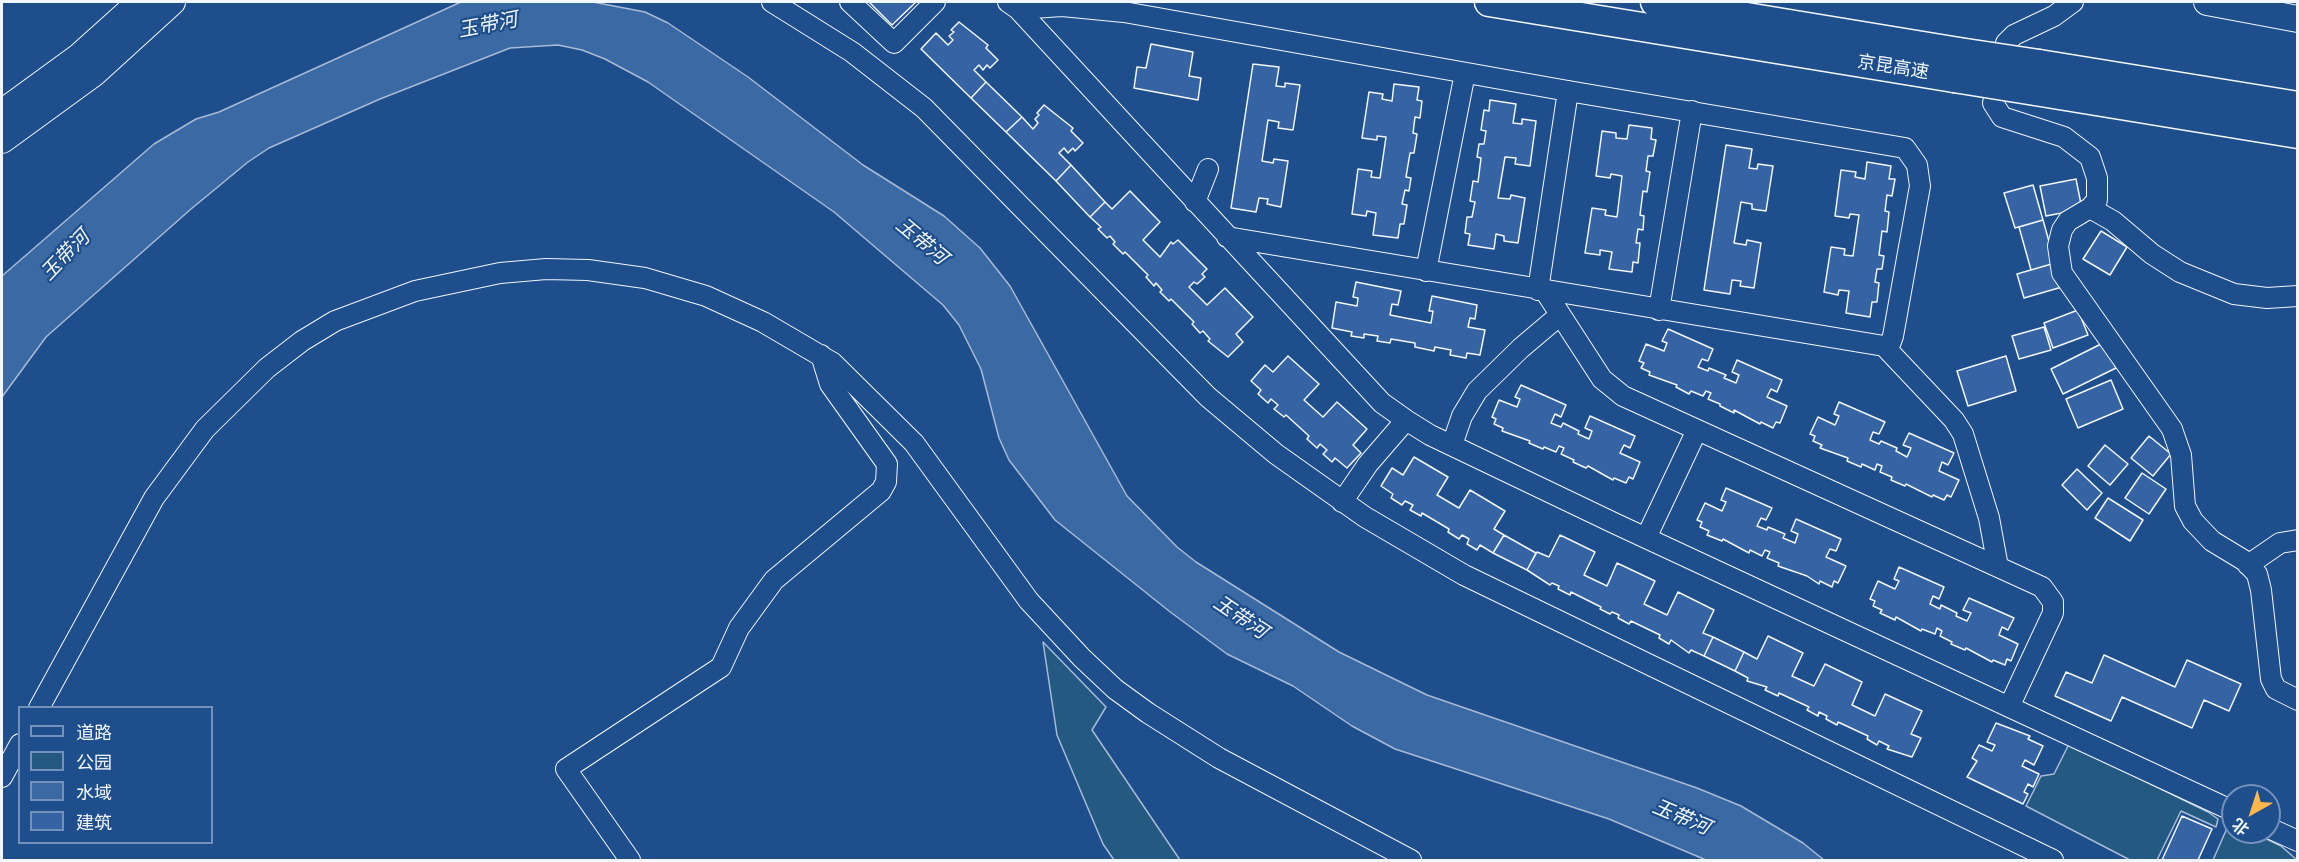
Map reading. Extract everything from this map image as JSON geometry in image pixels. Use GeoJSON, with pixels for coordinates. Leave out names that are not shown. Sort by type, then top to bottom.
{"type":"FeatureCollection","features":[{"type":"Feature","properties":{"kind":"highway","name":"京昆高速"},"geometry":{"type":"LineString","coordinates":[[1489,2],[1957,65],[2037,78],[2298,134]]}},
{"type":"Feature","properties":{"kind":"highway","name":"京昆高速"},"geometry":{"type":"LineString","coordinates":[[1655,2],[1957,65]]}},
{"type":"Feature","properties":{"kind":"highway","name":"京昆高速"},"geometry":{"type":"LineString","coordinates":[[2037,78],[2298,106]]}},
{"type":"Feature","properties":{"kind":"main road"},"geometry":{"type":"LineString","coordinates":[[2,113],[80,56],[140,2]]}},
{"type":"Feature","properties":{"kind":"main road"},"geometry":{"type":"LineString","coordinates":[[2,140],[94,73],[172,2]]}},
{"type":"Feature","properties":{"kind":"main road"},"geometry":{"type":"LineString","coordinates":[[2207,2],[2298,19]]}},
{"type":"Feature","properties":{"kind":"street"},"geometry":{"type":"LineString","coordinates":[[772,2],[805,20],[897,86],[952,136],[1208,397],[1276,454],[1342,502],[1464,575],[2053,861]]}},
{"type":"Feature","properties":{"kind":"street"},"geometry":{"type":"LineString","coordinates":[[850,2],[894,43],[935,2]]}},
{"type":"Feature","properties":{"kind":"street"},"geometry":{"type":"LineString","coordinates":[[2073,2],[2054,16],[2014,35],[2006,43],[1993,103],[2002,117],[2064,136],[2087,152],[2097,178],[2097,200],[2090,208],[2068,221],[2062,230],[2058,246],[2062,273],[2172,429],[2181,455],[2185,506],[2193,521],[2212,541],[2248,565],[2257,574],[2261,590],[2271,679],[2276,689],[2298,700]]}},
{"type":"Feature","properties":{"kind":"street"},"geometry":{"type":"LineString","coordinates":[[1013,5],[1062,6],[1124,12],[1568,92],[1895,144],[1905,148],[1912,156],[1917,165],[1920,186],[1893,336],[1888,350]]}},
{"type":"Feature","properties":{"kind":"street"},"geometry":{"type":"LineString","coordinates":[[1013,5],[1382,403],[1406,420],[1452,445],[1646,538],[2221,805]]}},
{"type":"Feature","properties":{"kind":"street"},"geometry":{"type":"LineString","coordinates":[[1426,271],[1465,73]]}},
{"type":"Feature","properties":{"kind":"street"},"geometry":{"type":"LineString","coordinates":[[1568,92],[1542,290],[1602,379],[1614,390],[1697,430],[2042,587],[2053,602],[2053,613],[2009,707]]}},
{"type":"Feature","properties":{"kind":"street"},"geometry":{"type":"LineString","coordinates":[[1659,310],[1692,111]]}},
{"type":"Feature","properties":{"kind":"street"},"geometry":{"type":"LineString","coordinates":[[1195,202],[1208,169]]}},
{"type":"Feature","properties":{"kind":"street"},"geometry":{"type":"LineString","coordinates":[[2090,208],[2113,221],[2152,254],[2180,272],[2234,294],[2267,298],[2298,296]]}},
{"type":"Feature","properties":{"kind":"street"},"geometry":{"type":"LineString","coordinates":[[1227,237],[1884,346],[1954,420],[1963,434],[1989,518],[1998,567]]}},
{"type":"Feature","properties":{"kind":"street"},"geometry":{"type":"LineString","coordinates":[[40,706],[148,507],[187,451],[223,408],[302,340],[344,317],[379,302],[456,281],[546,269],[588,270],[645,278],[706,296],[763,322],[821,355],[874,401],[914,443],[1029,601],[1082,658],[1115,689],[1148,714],[1219,758],[1411,861]]}},
{"type":"Feature","properties":{"kind":"street"},"geometry":{"type":"LineString","coordinates":[[1452,445],[1462,416],[1477,391],[1521,348],[1560,315]]}},
{"type":"Feature","properties":{"kind":"street"},"geometry":{"type":"LineString","coordinates":[[630,861],[566,769],[721,667],[739,628],[774,580],[881,491],[886,482],[887,464],[830,384],[821,355]]}},
{"type":"Feature","properties":{"kind":"street"},"geometry":{"type":"LineString","coordinates":[[1342,502],[1368,464],[1406,420]]}},
{"type":"Feature","properties":{"kind":"street"},"geometry":{"type":"LineString","coordinates":[[1646,538],[1697,430]]}},
{"type":"Feature","properties":{"kind":"street"},"geometry":{"type":"LineString","coordinates":[[2248,565],[2280,543],[2298,540]]}},
{"type":"Feature","properties":{"kind":"street"},"geometry":{"type":"LineString","coordinates":[[2,777],[18,748]]}},
{"type":"Feature","properties":{"kind":"street"},"geometry":{"type":"LineString","coordinates":[[2281,833],[2298,841]]}},
{"type":"Feature","properties":{"kind":"green space"},"geometry":{"type":"Polygon","coordinates":[[[1043,642],[1106,707],[1092,730],[1180,860],[1114,860],[1103,844],[1057,735],[1043,642]]]}},
{"type":"Feature","properties":{"kind":"green space"},"geometry":{"type":"Polygon","coordinates":[[[2069,744],[2208,812],[2218,819],[2216,827],[2181,811],[2157,860],[2130,860],[2026,806],[2041,776],[2054,774],[2069,744]]]}},
{"type":"Feature","properties":{"kind":"green space"},"geometry":{"type":"Polygon","coordinates":[[[2221,842],[2221,844],[2277,844],[2297,860],[2213,860],[2221,842]]]}},
{"type":"Feature","properties":{"kind":"water","name":"玉带河"},"geometry":{"type":"Polygon","coordinates":[[[461,2],[593,2],[645,12],[668,23],[748,77],[863,165],[944,216],[980,248],[1010,286],[1127,496],[1177,547],[1196,562],[1339,652],[1427,695],[1697,788],[1741,806],[1803,843],[1824,860],[1706,860],[1609,819],[1395,749],[1352,726],[1293,686],[1227,654],[1055,520],[1009,460],[999,438],[981,369],[959,325],[943,305],[834,212],[648,82],[605,59],[582,50],[558,45],[510,48],[380,99],[269,148],[248,162],[191,209],[46,337],[2,397],[2,276],[154,144],[196,119],[219,112],[461,2]]]}},
{"type":"Feature","properties":{"kind":"building"},"geometry":{"type":"Polygon","coordinates":[[[869,2],[916,2],[892,25],[869,2]]]}},
{"type":"Feature","properties":{"kind":"building"},"geometry":{"type":"Polygon","coordinates":[[[959,22],[988,45],[986,48],[998,60],[990,68],[987,65],[983,70],[979,65],[974,70],[986,82],[971,98],[921,49],[936,33],[948,45],[953,40],[949,36],[954,32],[951,30],[959,22]]]}},
{"type":"Feature","properties":{"kind":"building"},"geometry":{"type":"Polygon","coordinates":[[[1151,44],[1193,52],[1189,76],[1201,78],[1198,100],[1134,88],[1137,67],[1146,68],[1151,44]]]}},
{"type":"Feature","properties":{"kind":"building"},"geometry":{"type":"Polygon","coordinates":[[[1253,64],[1279,67],[1276,86],[1285,87],[1285,83],[1300,85],[1293,130],[1278,128],[1279,122],[1268,120],[1262,161],[1273,163],[1274,159],[1288,161],[1281,207],[1267,204],[1268,199],[1259,198],[1256,212],[1231,208],[1253,64]]]}},
{"type":"Feature","properties":{"kind":"building"},"geometry":{"type":"Polygon","coordinates":[[[986,82],[1022,117],[1006,132],[971,98],[986,82]]]}},
{"type":"Feature","properties":{"kind":"building"},"geometry":{"type":"Polygon","coordinates":[[[1394,84],[1419,87],[1417,100],[1422,101],[1420,118],[1415,117],[1413,133],[1417,134],[1414,153],[1410,153],[1406,177],[1411,178],[1409,191],[1405,190],[1402,204],[1407,205],[1404,224],[1400,224],[1398,238],[1373,235],[1376,213],[1367,211],[1366,216],[1352,214],[1358,169],[1372,171],[1371,177],[1380,178],[1386,137],[1377,136],[1377,140],[1362,138],[1369,92],[1383,94],[1382,99],[1392,101],[1394,84]]]}},
{"type":"Feature","properties":{"kind":"building"},"geometry":{"type":"Polygon","coordinates":[[[1490,100],[1516,104],[1513,123],[1522,124],[1522,119],[1536,121],[1530,166],[1515,164],[1516,158],[1505,157],[1498,198],[1510,199],[1511,195],[1525,198],[1518,243],[1504,241],[1504,236],[1496,234],[1494,249],[1468,245],[1470,234],[1465,233],[1467,217],[1472,217],[1475,202],[1470,201],[1473,181],[1478,182],[1481,158],[1477,157],[1479,144],[1484,144],[1486,131],[1481,130],[1484,110],[1489,111],[1490,100]]]}},
{"type":"Feature","properties":{"kind":"building"},"geometry":{"type":"Polygon","coordinates":[[[1044,105],[1073,128],[1071,131],[1083,143],[1075,151],[1073,148],[1068,153],[1064,148],[1059,153],[1071,165],[1056,181],[1006,132],[1022,117],[1033,129],[1038,123],[1035,119],[1039,115],[1037,113],[1044,105]]]}},
{"type":"Feature","properties":{"kind":"building"},"geometry":{"type":"Polygon","coordinates":[[[1629,125],[1652,128],[1651,139],[1656,140],[1653,156],[1648,156],[1646,171],[1650,172],[1647,192],[1643,191],[1640,215],[1644,216],[1643,230],[1638,229],[1636,243],[1640,243],[1638,263],[1633,262],[1632,272],[1609,269],[1612,252],[1600,250],[1600,255],[1585,253],[1592,208],[1606,210],[1605,215],[1617,217],[1622,176],[1611,174],[1610,178],[1596,176],[1602,131],[1616,133],[1616,138],[1627,139],[1629,125]]]}},
{"type":"Feature","properties":{"kind":"building"},"geometry":{"type":"Polygon","coordinates":[[[1726,145],[1752,149],[1749,168],[1757,169],[1758,164],[1773,166],[1766,211],[1752,209],[1752,204],[1741,202],[1734,243],[1746,245],[1747,240],[1761,243],[1754,288],[1740,286],[1741,281],[1732,280],[1730,294],[1704,290],[1726,145]]]}},
{"type":"Feature","properties":{"kind":"building"},"geometry":{"type":"Polygon","coordinates":[[[1867,162],[1891,166],[1889,179],[1895,179],[1892,196],[1887,195],[1885,211],[1889,212],[1887,232],[1882,231],[1879,255],[1884,256],[1882,269],[1877,269],[1875,282],[1879,283],[1877,302],[1872,302],[1870,317],[1846,313],[1849,291],[1839,290],[1838,295],[1824,292],[1831,247],[1845,249],[1844,255],[1853,256],[1859,215],[1850,214],[1849,218],[1835,216],[1841,170],[1856,172],[1855,177],[1865,179],[1867,162]]]}},
{"type":"Feature","properties":{"kind":"building"},"geometry":{"type":"Polygon","coordinates":[[[1071,165],[1105,202],[1090,217],[1056,181],[1071,165]]]}},
{"type":"Feature","properties":{"kind":"building"},"geometry":{"type":"Polygon","coordinates":[[[2076,179],[2082,209],[2046,216],[2040,186],[2076,179]]]}},
{"type":"Feature","properties":{"kind":"building"},"geometry":{"type":"Polygon","coordinates":[[[2033,185],[2043,220],[2015,228],[2004,193],[2033,185]]]}},
{"type":"Feature","properties":{"kind":"building"},"geometry":{"type":"Polygon","coordinates":[[[1130,191],[1160,222],[1143,240],[1160,257],[1171,242],[1173,244],[1178,240],[1207,269],[1202,274],[1205,277],[1189,287],[1207,305],[1225,288],[1253,317],[1236,334],[1243,342],[1228,357],[1208,341],[1210,339],[1203,331],[1200,333],[1192,324],[1194,322],[1171,299],[1169,301],[1160,292],[1162,290],[1156,283],[1154,286],[1146,277],[1148,275],[1125,252],[1123,254],[1113,244],[1115,242],[1110,236],[1107,238],[1098,229],[1101,227],[1090,217],[1105,202],[1112,209],[1130,191]]]}},
{"type":"Feature","properties":{"kind":"building"},"geometry":{"type":"Polygon","coordinates":[[[2043,220],[2055,263],[2031,270],[2019,227],[2043,220]]]}},
{"type":"Feature","properties":{"kind":"building"},"geometry":{"type":"Polygon","coordinates":[[[2101,231],[2127,247],[2110,275],[2083,259],[2101,231]]]}},
{"type":"Feature","properties":{"kind":"building"},"geometry":{"type":"Polygon","coordinates":[[[2055,263],[2062,287],[2024,298],[2017,274],[2055,263]]]}},
{"type":"Feature","properties":{"kind":"building"},"geometry":{"type":"Polygon","coordinates":[[[1356,282],[1401,291],[1398,305],[1392,304],[1390,315],[1431,323],[1433,311],[1429,311],[1432,296],[1477,305],[1475,319],[1470,318],[1468,327],[1485,330],[1480,355],[1467,353],[1466,358],[1450,355],[1451,350],[1435,347],[1434,351],[1415,347],[1415,343],[1391,339],[1390,343],[1377,341],[1378,336],[1364,334],[1364,338],[1351,336],[1352,332],[1332,328],[1336,302],[1357,306],[1358,298],[1353,297],[1356,282]]]}},
{"type":"Feature","properties":{"kind":"building"},"geometry":{"type":"Polygon","coordinates":[[[2078,310],[2088,335],[2053,348],[2044,323],[2078,310]]]}},
{"type":"Feature","properties":{"kind":"building"},"geometry":{"type":"Polygon","coordinates":[[[2044,327],[2051,350],[2019,359],[2012,336],[2044,327]]]}},
{"type":"Feature","properties":{"kind":"building"},"geometry":{"type":"Polygon","coordinates":[[[1668,329],[1713,349],[1708,361],[1702,359],[1698,367],[1708,371],[1709,368],[1726,375],[1724,378],[1736,383],[1739,375],[1732,372],[1737,360],[1782,380],[1777,392],[1771,389],[1767,397],[1787,406],[1780,423],[1776,422],[1773,428],[1761,422],[1760,424],[1708,399],[1711,393],[1706,391],[1703,396],[1691,391],[1689,394],[1676,387],[1677,385],[1649,375],[1650,372],[1641,368],[1644,363],[1639,361],[1646,344],[1664,351],[1667,343],[1662,341],[1668,329]]]}},
{"type":"Feature","properties":{"kind":"building"},"geometry":{"type":"Polygon","coordinates":[[[2103,343],[2116,368],[2063,394],[2051,369],[2103,343]]]}},
{"type":"Feature","properties":{"kind":"building"},"geometry":{"type":"Polygon","coordinates":[[[1288,356],[1319,384],[1304,400],[1323,417],[1337,402],[1367,429],[1353,445],[1361,453],[1347,468],[1335,458],[1332,462],[1323,454],[1327,450],[1320,444],[1317,448],[1307,439],[1309,436],[1286,415],[1284,417],[1274,409],[1278,405],[1271,399],[1268,403],[1258,394],[1261,390],[1251,381],[1265,365],[1273,372],[1288,356]]]}},
{"type":"Feature","properties":{"kind":"building"},"geometry":{"type":"Polygon","coordinates":[[[2006,356],[2016,391],[1968,406],[1957,371],[2006,356]]]}},
{"type":"Feature","properties":{"kind":"building"},"geometry":{"type":"Polygon","coordinates":[[[2111,380],[2123,409],[2078,428],[2066,399],[2111,380]]]}},
{"type":"Feature","properties":{"kind":"building"},"geometry":{"type":"Polygon","coordinates":[[[1521,385],[1566,405],[1561,417],[1555,414],[1551,423],[1561,427],[1563,423],[1589,439],[1592,431],[1585,428],[1590,416],[1635,436],[1630,448],[1624,445],[1620,453],[1640,462],[1633,479],[1629,477],[1626,483],[1614,478],[1613,480],[1588,466],[1586,468],[1573,462],[1574,460],[1561,454],[1564,448],[1559,446],[1556,452],[1544,447],[1543,449],[1529,443],[1530,441],[1502,431],[1503,428],[1494,424],[1496,419],[1492,417],[1499,400],[1517,407],[1520,399],[1515,397],[1521,385]]]}},
{"type":"Feature","properties":{"kind":"building"},"geometry":{"type":"Polygon","coordinates":[[[1839,402],[1885,422],[1879,434],[1873,432],[1870,440],[1879,444],[1881,441],[1897,448],[1896,451],[1907,457],[1911,448],[1903,445],[1909,433],[1954,453],[1948,465],[1942,462],[1939,471],[1959,480],[1951,497],[1947,495],[1944,500],[1933,495],[1932,497],[1906,484],[1905,486],[1891,480],[1892,477],[1880,472],[1882,466],[1877,464],[1875,470],[1862,464],[1861,467],[1847,461],[1848,458],[1820,448],[1822,445],[1813,441],[1815,436],[1810,434],[1818,417],[1835,425],[1839,416],[1834,414],[1839,402]]]}},
{"type":"Feature","properties":{"kind":"building"},"geometry":{"type":"Polygon","coordinates":[[[2149,436],[2171,454],[2153,476],[2131,458],[2149,436]]]}},
{"type":"Feature","properties":{"kind":"building"},"geometry":{"type":"Polygon","coordinates":[[[2105,445],[2128,464],[2110,485],[2088,466],[2105,445]]]}},
{"type":"Feature","properties":{"kind":"building"},"geometry":{"type":"Polygon","coordinates":[[[1414,457],[1448,477],[1437,495],[1459,508],[1470,490],[1505,511],[1494,529],[1504,535],[1493,553],[1480,545],[1477,550],[1467,544],[1469,539],[1462,535],[1459,539],[1448,532],[1449,529],[1422,513],[1421,516],[1410,510],[1413,505],[1405,501],[1402,505],[1391,498],[1393,494],[1381,486],[1392,468],[1403,475],[1414,457]]]}},
{"type":"Feature","properties":{"kind":"building"},"geometry":{"type":"Polygon","coordinates":[[[2077,469],[2102,493],[2087,510],[2062,485],[2077,469]]]}},
{"type":"Feature","properties":{"kind":"building"},"geometry":{"type":"Polygon","coordinates":[[[2142,473],[2166,489],[2149,514],[2125,498],[2142,473]]]}},
{"type":"Feature","properties":{"kind":"building"},"geometry":{"type":"Polygon","coordinates":[[[1726,488],[1772,508],[1766,520],[1761,518],[1757,526],[1767,530],[1768,527],[1785,534],[1783,538],[1795,543],[1798,534],[1791,531],[1796,519],[1841,539],[1836,551],[1830,549],[1826,557],[1846,566],[1838,583],[1834,581],[1832,587],[1820,581],[1819,584],[1807,576],[1778,566],[1779,563],[1767,558],[1770,552],[1765,550],[1762,556],[1750,550],[1749,553],[1723,539],[1722,541],[1707,535],[1709,531],[1700,527],[1702,522],[1697,520],[1705,503],[1722,511],[1726,502],[1721,500],[1726,488]]]}},
{"type":"Feature","properties":{"kind":"building"},"geometry":{"type":"Polygon","coordinates":[[[2108,498],[2143,520],[2130,541],[2095,518],[2108,498]]]}},
{"type":"Feature","properties":{"kind":"building"},"geometry":{"type":"Polygon","coordinates":[[[1504,535],[1536,553],[1527,570],[1493,553],[1504,535]]]}},
{"type":"Feature","properties":{"kind":"building"},"geometry":{"type":"Polygon","coordinates":[[[1560,535],[1595,552],[1584,575],[1607,586],[1617,563],[1655,581],[1644,604],[1667,615],[1678,592],[1714,610],[1703,633],[1713,637],[1704,656],[1691,650],[1689,653],[1671,640],[1669,644],[1659,638],[1660,635],[1631,621],[1629,624],[1618,618],[1619,615],[1612,612],[1610,614],[1571,592],[1570,595],[1558,589],[1559,586],[1552,583],[1550,585],[1527,570],[1537,552],[1549,557],[1560,535]]]}},
{"type":"Feature","properties":{"kind":"building"},"geometry":{"type":"Polygon","coordinates":[[[1899,567],[1944,587],[1939,599],[1933,596],[1930,604],[1940,609],[1941,605],[1967,621],[1971,613],[1963,610],[1969,598],[2014,618],[2008,630],[2002,627],[1999,635],[2018,644],[2011,661],[2007,659],[2005,665],[1993,660],[1992,662],[1966,648],[1965,650],[1951,644],[1952,642],[1940,636],[1942,631],[1937,628],[1935,634],[1922,629],[1921,631],[1896,617],[1895,620],[1880,613],[1882,610],[1873,606],[1875,601],[1870,599],[1878,581],[1895,589],[1899,581],[1894,579],[1899,567]]]}},
{"type":"Feature","properties":{"kind":"building"},"geometry":{"type":"Polygon","coordinates":[[[1768,636],[1803,653],[1792,676],[1814,686],[1825,664],[1862,682],[1852,705],[1875,716],[1885,694],[1922,711],[1911,734],[1921,738],[1912,757],[1887,749],[1889,746],[1879,741],[1877,745],[1867,739],[1868,736],[1838,722],[1837,725],[1819,712],[1818,716],[1807,710],[1809,707],[1779,693],[1778,696],[1765,690],[1767,687],[1747,681],[1748,678],[1735,671],[1744,652],[1757,659],[1768,636]]]}},
{"type":"Feature","properties":{"kind":"building"},"geometry":{"type":"Polygon","coordinates":[[[1713,637],[1744,652],[1735,671],[1704,656],[1713,637]]]}},
{"type":"Feature","properties":{"kind":"building"},"geometry":{"type":"Polygon","coordinates":[[[2104,655],[2175,687],[2187,660],[2241,684],[2229,711],[2204,700],[2192,728],[2122,697],[2111,721],[2055,696],[2066,672],[2092,683],[2104,655]]]}},
{"type":"Feature","properties":{"kind":"building"},"geometry":{"type":"Polygon","coordinates":[[[1996,723],[2030,736],[2028,739],[2043,746],[2034,765],[2025,760],[2022,766],[2039,774],[2033,787],[2028,784],[2024,792],[2028,794],[2023,804],[1967,777],[1977,761],[1972,758],[1979,745],[1992,751],[1995,745],[1987,742],[1996,723]]]}},
{"type":"Feature","properties":{"kind":"building"},"geometry":{"type":"Polygon","coordinates":[[[2182,816],[2212,829],[2198,860],[2162,860],[2182,816]]]}}]}
